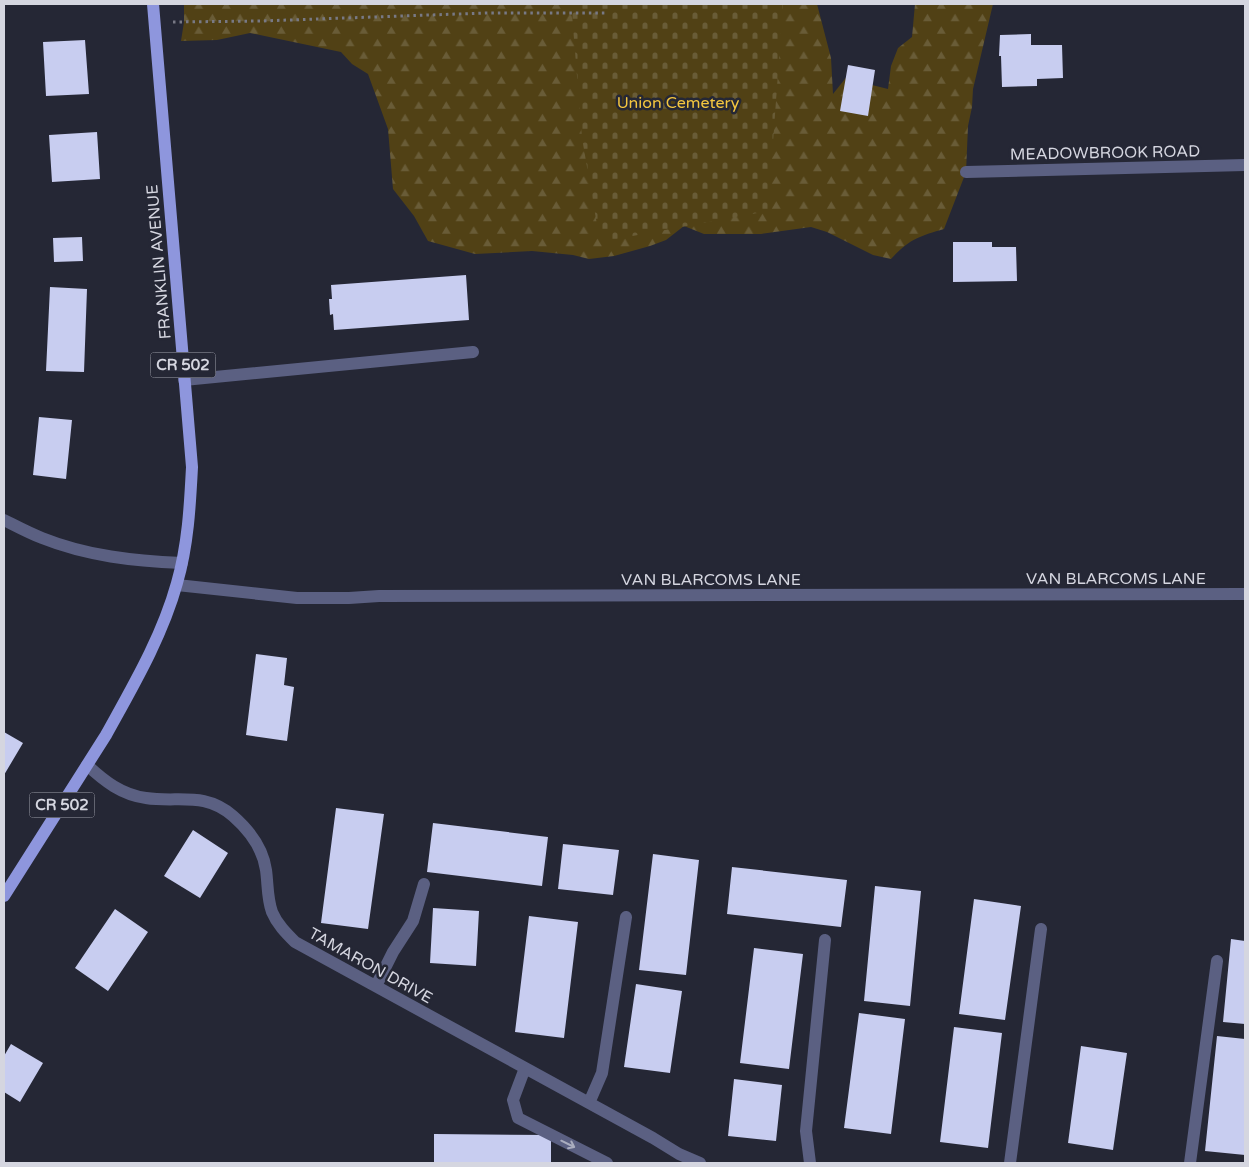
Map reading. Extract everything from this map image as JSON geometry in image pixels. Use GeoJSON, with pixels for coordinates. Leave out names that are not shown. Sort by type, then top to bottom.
{"type":"FeatureCollection","features":[{"type":"Feature","properties":{"kind":"main road","name":"FRANKLIN AVENUE"},"geometry":{"type":"LineString","coordinates":[[87,765],[156,642],[177,585],[190,515],[192,467],[153,4]]}},
{"type":"Feature","properties":{"kind":"main road","name":"CR 502"},"geometry":{"type":"LineString","coordinates":[[6,888],[87,765]]}},
{"type":"Feature","properties":{"kind":"street","name":"MEADOWBROOK ROAD"},"geometry":{"type":"LineString","coordinates":[[966,172],[1245,165]]}},
{"type":"Feature","properties":{"kind":"street"},"geometry":{"type":"LineString","coordinates":[[184,380],[473,352]]}},
{"type":"Feature","properties":{"kind":"street"},"geometry":{"type":"LineString","coordinates":[[4,520],[42,538],[90,553],[140,561],[182,563]]}},
{"type":"Feature","properties":{"kind":"street","name":"VAN BLARCOMS LANE"},"geometry":{"type":"LineString","coordinates":[[177,585],[297,598],[379,596],[1245,594]]}},
{"type":"Feature","properties":{"kind":"street","name":"TAMARON DRIVE"},"geometry":{"type":"LineString","coordinates":[[87,765],[103,780],[123,792],[146,798],[190,798],[211,804],[232,815],[247,829],[259,848],[266,869],[272,912],[282,930],[295,942],[679,1154],[700,1163]]}},
{"type":"Feature","properties":{"kind":"street"},"geometry":{"type":"LineString","coordinates":[[376,986],[393,952],[413,921],[424,884]]}},
{"type":"Feature","properties":{"kind":"street"},"geometry":{"type":"LineString","coordinates":[[589,1103],[602,1072],[626,917]]}},
{"type":"Feature","properties":{"kind":"street"},"geometry":{"type":"LineString","coordinates":[[1010,1163],[1041,929]]}},
{"type":"Feature","properties":{"kind":"street"},"geometry":{"type":"LineString","coordinates":[[810,1163],[806,1131],[825,940]]}},
{"type":"Feature","properties":{"kind":"street"},"geometry":{"type":"LineString","coordinates":[[1190,1163],[1218,961]]}},
{"type":"Feature","properties":{"kind":"street"},"geometry":{"type":"LineString","coordinates":[[525,1068],[513,1100],[518,1118],[608,1163]]}},
{"type":"Feature","properties":{"kind":"path"},"geometry":{"type":"LineString","coordinates":[[154,21],[252,22],[486,13],[606,14]]}},
{"type":"Feature","properties":{"kind":"green space"},"geometry":{"type":"Polygon","coordinates":[[[184,4],[817,4],[831,58],[833,94],[852,70],[868,84],[888,89],[891,66],[898,48],[912,37],[915,4],[993,4],[973,89],[968,126],[966,172],[944,229],[915,239],[891,259],[873,255],[827,232],[811,227],[761,234],[704,234],[684,226],[666,240],[650,246],[614,256],[589,259],[573,255],[532,251],[475,254],[428,241],[414,216],[393,189],[388,129],[368,74],[352,64],[341,52],[250,33],[217,40],[181,41],[184,4]]]}},
{"type":"Feature","properties":{"kind":"green space","name":"Union Cemetery"},"geometry":{"type":"Polygon","coordinates":[[[572,4],[783,4],[768,211],[600,242],[582,138],[572,4]]]}},
{"type":"Feature","properties":{"kind":"building"},"geometry":{"type":"Polygon","coordinates":[[[1031,34],[1031,45],[1062,45],[1063,78],[1037,79],[1037,86],[1002,87],[1001,56],[999,56],[1000,35],[1031,34]]]}},
{"type":"Feature","properties":{"kind":"building"},"geometry":{"type":"Polygon","coordinates":[[[85,40],[89,94],[46,96],[43,42],[85,40]]]}},
{"type":"Feature","properties":{"kind":"building"},"geometry":{"type":"Polygon","coordinates":[[[848,65],[875,70],[868,116],[840,111],[848,65]]]}},
{"type":"Feature","properties":{"kind":"building"},"geometry":{"type":"Polygon","coordinates":[[[97,132],[100,179],[52,182],[49,135],[97,132]]]}},
{"type":"Feature","properties":{"kind":"building"},"geometry":{"type":"Polygon","coordinates":[[[82,237],[83,261],[54,262],[53,238],[82,237]]]}},
{"type":"Feature","properties":{"kind":"building"},"geometry":{"type":"Polygon","coordinates":[[[953,242],[992,242],[992,247],[1016,247],[1017,281],[953,282],[953,242]]]}},
{"type":"Feature","properties":{"kind":"building"},"geometry":{"type":"Polygon","coordinates":[[[466,275],[469,320],[334,330],[333,314],[330,315],[329,299],[332,299],[331,285],[466,275]]]}},
{"type":"Feature","properties":{"kind":"building"},"geometry":{"type":"Polygon","coordinates":[[[50,287],[87,289],[84,372],[46,371],[50,287]]]}},
{"type":"Feature","properties":{"kind":"building"},"geometry":{"type":"Polygon","coordinates":[[[39,417],[72,420],[66,479],[33,475],[39,417]]]}},
{"type":"Feature","properties":{"kind":"building"},"geometry":{"type":"Polygon","coordinates":[[[256,654],[287,658],[284,685],[294,687],[287,741],[246,735],[256,654]]]}},
{"type":"Feature","properties":{"kind":"building"},"geometry":{"type":"Polygon","coordinates":[[[4,732],[23,743],[4,775],[4,732]]]}},
{"type":"Feature","properties":{"kind":"building"},"geometry":{"type":"Polygon","coordinates":[[[336,808],[384,814],[368,929],[321,923],[336,808]]]}},
{"type":"Feature","properties":{"kind":"building"},"geometry":{"type":"Polygon","coordinates":[[[433,823],[548,837],[542,886],[427,872],[433,823]]]}},
{"type":"Feature","properties":{"kind":"building"},"geometry":{"type":"Polygon","coordinates":[[[193,830],[228,853],[200,898],[164,876],[193,830]]]}},
{"type":"Feature","properties":{"kind":"building"},"geometry":{"type":"Polygon","coordinates":[[[563,844],[619,850],[613,895],[558,889],[563,844]]]}},
{"type":"Feature","properties":{"kind":"building"},"geometry":{"type":"Polygon","coordinates":[[[653,854],[699,860],[686,975],[639,970],[653,854]]]}},
{"type":"Feature","properties":{"kind":"building"},"geometry":{"type":"Polygon","coordinates":[[[732,867],[847,880],[841,927],[727,914],[732,867]]]}},
{"type":"Feature","properties":{"kind":"building"},"geometry":{"type":"Polygon","coordinates":[[[875,886],[921,891],[910,1006],[864,1001],[875,886]]]}},
{"type":"Feature","properties":{"kind":"building"},"geometry":{"type":"Polygon","coordinates":[[[974,899],[1021,906],[1005,1020],[959,1014],[974,899]]]}},
{"type":"Feature","properties":{"kind":"building"},"geometry":{"type":"Polygon","coordinates":[[[433,908],[479,911],[476,966],[430,963],[433,908]]]}},
{"type":"Feature","properties":{"kind":"building"},"geometry":{"type":"Polygon","coordinates":[[[115,909],[148,932],[108,991],[75,968],[115,909]]]}},
{"type":"Feature","properties":{"kind":"building"},"geometry":{"type":"Polygon","coordinates":[[[529,916],[578,922],[564,1038],[515,1032],[529,916]]]}},
{"type":"Feature","properties":{"kind":"building"},"geometry":{"type":"Polygon","coordinates":[[[1231,939],[1245,941],[1245,1024],[1223,1022],[1231,939]]]}},
{"type":"Feature","properties":{"kind":"building"},"geometry":{"type":"Polygon","coordinates":[[[754,948],[803,954],[789,1069],[740,1063],[754,948]]]}},
{"type":"Feature","properties":{"kind":"building"},"geometry":{"type":"Polygon","coordinates":[[[636,984],[682,991],[670,1073],[624,1067],[636,984]]]}},
{"type":"Feature","properties":{"kind":"building"},"geometry":{"type":"Polygon","coordinates":[[[859,1013],[905,1019],[891,1134],[844,1128],[859,1013]]]}},
{"type":"Feature","properties":{"kind":"building"},"geometry":{"type":"Polygon","coordinates":[[[954,1027],[1002,1033],[988,1148],[940,1142],[954,1027]]]}},
{"type":"Feature","properties":{"kind":"building"},"geometry":{"type":"Polygon","coordinates":[[[1217,1036],[1245,1039],[1245,1155],[1205,1151],[1217,1036]]]}},
{"type":"Feature","properties":{"kind":"building"},"geometry":{"type":"Polygon","coordinates":[[[11,1044],[43,1063],[20,1102],[4,1092],[4,1056],[11,1044]]]}},
{"type":"Feature","properties":{"kind":"building"},"geometry":{"type":"Polygon","coordinates":[[[1081,1046],[1127,1053],[1113,1150],[1068,1143],[1081,1046]]]}},
{"type":"Feature","properties":{"kind":"building"},"geometry":{"type":"Polygon","coordinates":[[[734,1079],[782,1085],[776,1141],[728,1136],[734,1079]]]}},
{"type":"Feature","properties":{"kind":"building"},"geometry":{"type":"Polygon","coordinates":[[[434,1134],[551,1135],[551,1163],[434,1163],[434,1134]]]}}]}
